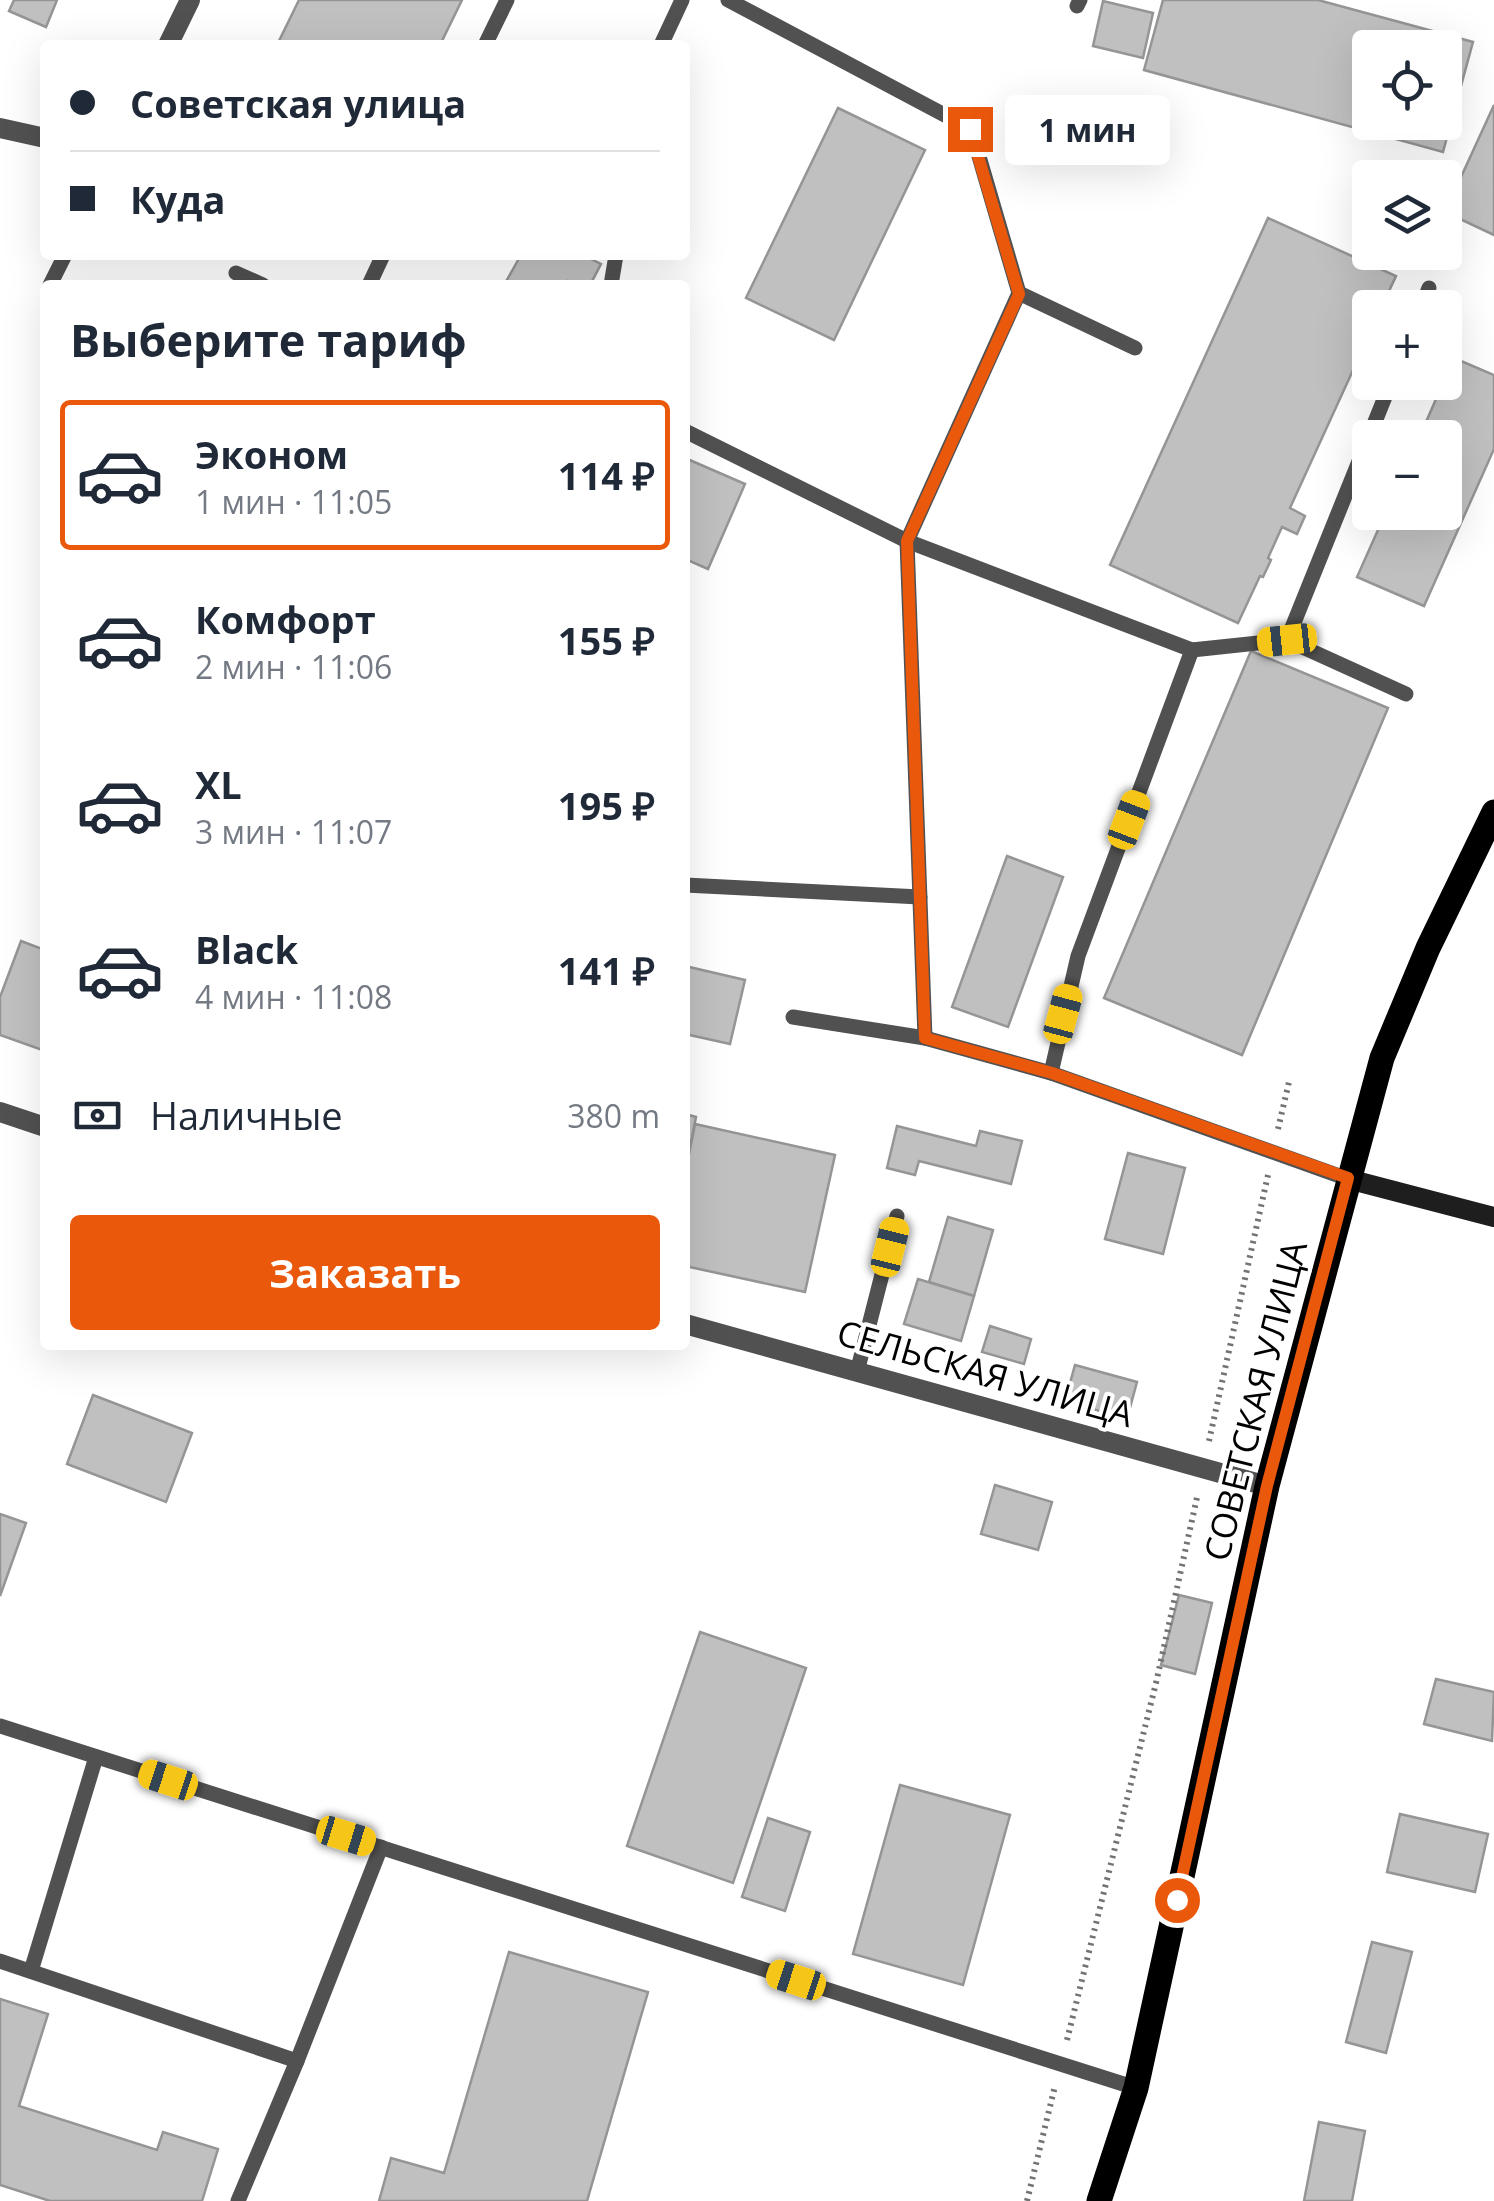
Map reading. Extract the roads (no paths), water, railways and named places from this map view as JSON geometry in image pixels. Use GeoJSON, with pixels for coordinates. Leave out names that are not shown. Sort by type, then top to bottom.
{"type":"FeatureCollection","features":[{"type":"Feature","properties":{"kind":"main road","name":"СОВЕТСКАЯ УЛИЦА"},"geometry":{"type":"LineString","coordinates":[[1099,2201],[1136,2088],[1267,1486],[1382,1058],[1428,948],[1494,812]]}},
{"type":"Feature","properties":{"kind":"street"},"geometry":{"type":"LineString","coordinates":[[170,40],[190,0]]}},
{"type":"Feature","properties":{"kind":"street"},"geometry":{"type":"LineString","coordinates":[[0,128],[40,137]]}},
{"type":"Feature","properties":{"kind":"street"},"geometry":{"type":"LineString","coordinates":[[0,1112],[40,1125]]}},
{"type":"Feature","properties":{"kind":"street"},"geometry":{"type":"LineString","coordinates":[[1348,1178],[1494,1217]]}},
{"type":"Feature","properties":{"kind":"street","name":"СЕЛЬСКАЯ УЛИЦА"},"geometry":{"type":"LineString","coordinates":[[690,1325],[1267,1486]]}},
{"type":"Feature","properties":{"kind":"lane"},"geometry":{"type":"LineString","coordinates":[[487,40],[507,0]]}},
{"type":"Feature","properties":{"kind":"lane"},"geometry":{"type":"LineString","coordinates":[[663,40],[682,0]]}},
{"type":"Feature","properties":{"kind":"lane"},"geometry":{"type":"LineString","coordinates":[[728,0],[970,129],[1019,294],[907,541],[925,1038]]}},
{"type":"Feature","properties":{"kind":"lane"},"geometry":{"type":"LineString","coordinates":[[236,272],[253,280]]}},
{"type":"Feature","properties":{"kind":"lane"},"geometry":{"type":"LineString","coordinates":[[1019,294],[1135,348]]}},
{"type":"Feature","properties":{"kind":"lane"},"geometry":{"type":"LineString","coordinates":[[1287,640],[1384,400]]}},
{"type":"Feature","properties":{"kind":"lane"},"geometry":{"type":"LineString","coordinates":[[690,433],[907,541],[1192,650],[1287,640],[1406,694]]}},
{"type":"Feature","properties":{"kind":"lane"},"geometry":{"type":"LineString","coordinates":[[1052,1073],[1078,956],[1192,650]]}},
{"type":"Feature","properties":{"kind":"lane"},"geometry":{"type":"LineString","coordinates":[[690,885],[920,897]]}},
{"type":"Feature","properties":{"kind":"lane"},"geometry":{"type":"LineString","coordinates":[[794,1017],[925,1038],[1052,1073],[1348,1178]]}},
{"type":"Feature","properties":{"kind":"lane"},"geometry":{"type":"LineString","coordinates":[[857,1372],[898,1216]]}},
{"type":"Feature","properties":{"kind":"lane"},"geometry":{"type":"LineString","coordinates":[[0,1726],[1136,2088]]}},
{"type":"Feature","properties":{"kind":"lane"},"geometry":{"type":"LineString","coordinates":[[30,1972],[96,1757]]}},
{"type":"Feature","properties":{"kind":"lane"},"geometry":{"type":"LineString","coordinates":[[238,2201],[382,1848]]}},
{"type":"Feature","properties":{"kind":"lane"},"geometry":{"type":"LineString","coordinates":[[0,1961],[298,2060]]}}]}
